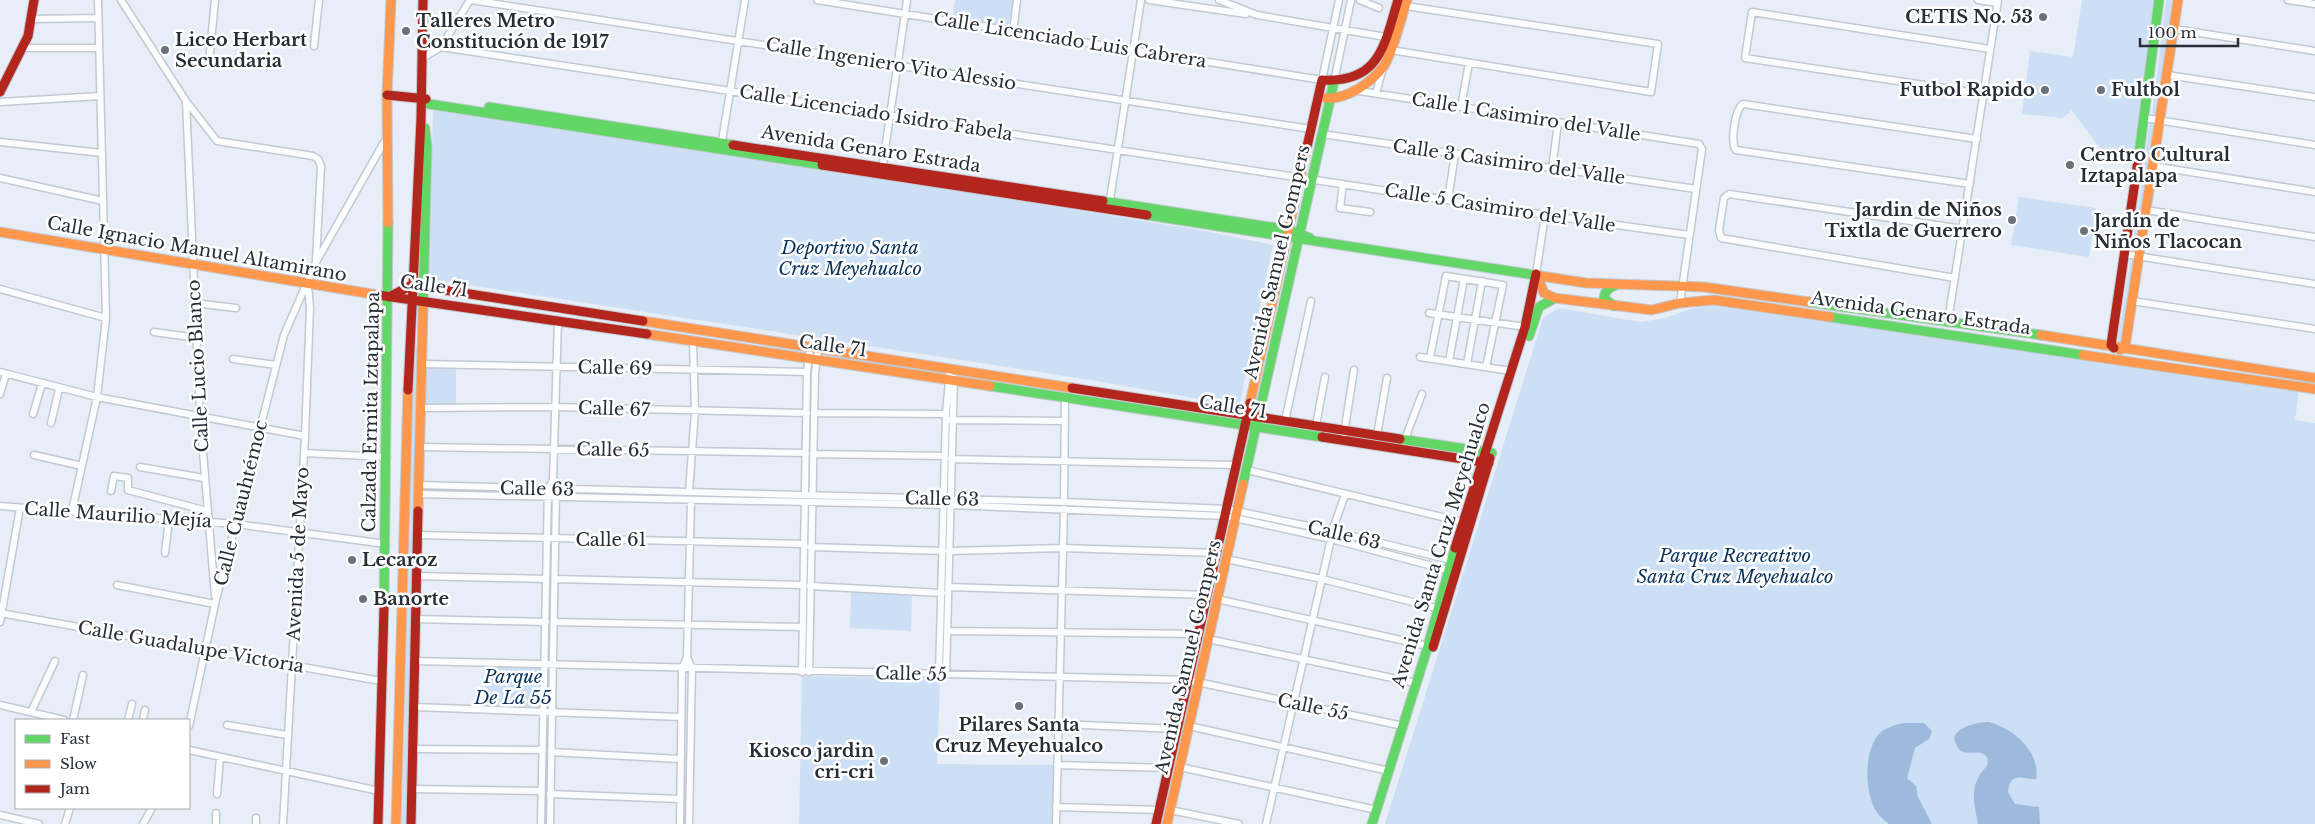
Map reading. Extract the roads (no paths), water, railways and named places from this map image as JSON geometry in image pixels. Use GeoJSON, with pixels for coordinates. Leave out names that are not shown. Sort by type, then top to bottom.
{"type":"FeatureCollection","features":[{"type":"Feature","properties":{"kind":"street"},"geometry":{"type":"LineString","coordinates":[[0,92],[24,48],[32,19],[34,0]]}},
{"type":"Feature","properties":{"kind":"street"},"geometry":{"type":"LineString","coordinates":[[72,511],[97,397],[106,318],[106,250],[98,48],[98,0]]}},
{"type":"Feature","properties":{"kind":"street"},"geometry":{"type":"LineString","coordinates":[[121,0],[186,101],[217,141],[313,156],[318,159],[321,166],[316,262]]}},
{"type":"Feature","properties":{"kind":"street"},"geometry":{"type":"LineString","coordinates":[[127,8],[128,0]]}},
{"type":"Feature","properties":{"kind":"street"},"geometry":{"type":"LineString","coordinates":[[209,62],[215,0]]}},
{"type":"Feature","properties":{"kind":"street"},"geometry":{"type":"LineString","coordinates":[[314,46],[319,0]]}},
{"type":"Feature","properties":{"kind":"street","name":"Calzada Ermita Iztapalapa"},"geometry":{"type":"LineString","coordinates":[[378,824],[386,544],[389,297],[387,95],[391,0]]}},
{"type":"Feature","properties":{"kind":"street","name":"Calzada Ermita Iztapalapa"},"geometry":{"type":"LineString","coordinates":[[396,824],[411,300],[423,58],[423,0]]}},
{"type":"Feature","properties":{"kind":"street"},"geometry":{"type":"LineString","coordinates":[[423,58],[441,47],[471,0]]}},
{"type":"Feature","properties":{"kind":"street","name":"Calle Ingeniero Vito Alessio"},"geometry":{"type":"LineString","coordinates":[[471,0],[1311,129]]}},
{"type":"Feature","properties":{"kind":"street"},"geometry":{"type":"LineString","coordinates":[[721,146],[745,0]]}},
{"type":"Feature","properties":{"kind":"street","name":"Calle Licenciado Luis Cabrera"},"geometry":{"type":"LineString","coordinates":[[817,0],[1013,32],[1133,48],[1322,80]]}},
{"type":"Feature","properties":{"kind":"street"},"geometry":{"type":"LineString","coordinates":[[882,170],[907,0]]}},
{"type":"Feature","properties":{"kind":"street"},"geometry":{"type":"LineString","coordinates":[[1013,32],[1017,0]]}},
{"type":"Feature","properties":{"kind":"street"},"geometry":{"type":"LineString","coordinates":[[1109,206],[1141,0]]}},
{"type":"Feature","properties":{"kind":"street"},"geometry":{"type":"LineString","coordinates":[[1149,0],[1257,15],[1386,37]]}},
{"type":"Feature","properties":{"kind":"street"},"geometry":{"type":"LineString","coordinates":[[1219,0],[1257,15]]}},
{"type":"Feature","properties":{"kind":"street","name":"Avenida Samuel Gompers"},"geometry":{"type":"LineString","coordinates":[[1156,824],[1289,234],[1339,0]]}},
{"type":"Feature","properties":{"kind":"street","name":"Avenida Samuel Gompers"},"geometry":{"type":"LineString","coordinates":[[1167,824],[1351,0]]}},
{"type":"Feature","properties":{"kind":"street"},"geometry":{"type":"LineString","coordinates":[[1360,0],[1380,8]]}},
{"type":"Feature","properties":{"kind":"street"},"geometry":{"type":"LineString","coordinates":[[1948,321],[1998,2],[1978,0]]}},
{"type":"Feature","properties":{"kind":"street"},"geometry":{"type":"LineString","coordinates":[[2159,0],[2145,118],[2124,254],[2118,348],[2126,356],[2156,361],[2183,369]]}},
{"type":"Feature","properties":{"kind":"street"},"geometry":{"type":"LineString","coordinates":[[2118,348],[2132,302],[2178,0]]}},
{"type":"Feature","properties":{"kind":"street"},"geometry":{"type":"LineString","coordinates":[[2288,0],[2315,4]]}},
{"type":"Feature","properties":{"kind":"street"},"geometry":{"type":"LineString","coordinates":[[1322,80],[1344,83],[1368,69],[1379,58],[1386,37],[1404,2]]}},
{"type":"Feature","properties":{"kind":"street"},"geometry":{"type":"LineString","coordinates":[[1391,50],[1651,92],[1658,44],[1404,2]]}},
{"type":"Feature","properties":{"kind":"street"},"geometry":{"type":"LineString","coordinates":[[1376,93],[1391,50],[1404,2]]}},
{"type":"Feature","properties":{"kind":"street"},"geometry":{"type":"LineString","coordinates":[[1984,94],[1745,58],[1752,12],[1990,49]]}},
{"type":"Feature","properties":{"kind":"street"},"geometry":{"type":"LineString","coordinates":[[32,19],[98,18]]}},
{"type":"Feature","properties":{"kind":"street"},"geometry":{"type":"LineString","coordinates":[[2174,29],[2315,51]]}},
{"type":"Feature","properties":{"kind":"street","name":"Calle Licenciado Isidro Fabela"},"geometry":{"type":"LineString","coordinates":[[441,47],[1312,179]]}},
{"type":"Feature","properties":{"kind":"street"},"geometry":{"type":"LineString","coordinates":[[24,48],[98,48]]}},
{"type":"Feature","properties":{"kind":"street"},"geometry":{"type":"LineString","coordinates":[[1462,107],[1469,63]]}},
{"type":"Feature","properties":{"kind":"street"},"geometry":{"type":"LineString","coordinates":[[1319,97],[1337,99],[1353,90],[1384,66]]}},
{"type":"Feature","properties":{"kind":"street"},"geometry":{"type":"LineString","coordinates":[[2167,75],[2315,97]]}},
{"type":"Feature","properties":{"kind":"street","name":"Calle 1 Casimiro del Valle"},"geometry":{"type":"LineString","coordinates":[[1353,90],[1699,144],[1702,149],[1696,189]]}},
{"type":"Feature","properties":{"kind":"street","name":"Avenida Genaro Estrada"},"geometry":{"type":"LineString","coordinates":[[387,95],[421,100],[428,98],[721,146],[1289,234],[1315,240],[1586,283],[1704,287],[1948,321],[2315,378]]}},
{"type":"Feature","properties":{"kind":"street"},"geometry":{"type":"LineString","coordinates":[[0,102],[100,96]]}},
{"type":"Feature","properties":{"kind":"street","name":"Calzada Ermita Iztapalapa"},"geometry":{"type":"LineString","coordinates":[[411,824],[427,147],[421,100]]}},
{"type":"Feature","properties":{"kind":"street","name":"Calle Lucio Blanco"},"geometry":{"type":"LineString","coordinates":[[186,101],[200,416],[216,603]]}},
{"type":"Feature","properties":{"kind":"street"},"geometry":{"type":"LineString","coordinates":[[1970,184],[1736,150],[1733,142],[1737,110],[1743,104],[1977,139]]}},
{"type":"Feature","properties":{"kind":"street"},"geometry":{"type":"LineString","coordinates":[[2145,118],[2315,145]]}},
{"type":"Feature","properties":{"kind":"street"},"geometry":{"type":"LineString","coordinates":[[1552,169],[1558,122]]}},
{"type":"Feature","properties":{"kind":"street","name":"Calle 3 Casimiro del Valle"},"geometry":{"type":"LineString","coordinates":[[1322,134],[1696,189]]}},
{"type":"Feature","properties":{"kind":"street"},"geometry":{"type":"LineString","coordinates":[[316,262],[387,136]]}},
{"type":"Feature","properties":{"kind":"street"},"geometry":{"type":"LineString","coordinates":[[0,142],[102,153]]}},
{"type":"Feature","properties":{"kind":"street"},"geometry":{"type":"LineString","coordinates":[[1448,200],[1455,154]]}},
{"type":"Feature","properties":{"kind":"street"},"geometry":{"type":"LineString","coordinates":[[2153,166],[2315,192]]}},
{"type":"Feature","properties":{"kind":"street"},"geometry":{"type":"LineString","coordinates":[[0,178],[103,201]]}},
{"type":"Feature","properties":{"kind":"street","name":"Calle 5 Casimiro del Valle"},"geometry":{"type":"LineString","coordinates":[[1312,179],[1545,216],[1689,235]]}},
{"type":"Feature","properties":{"kind":"street"},"geometry":{"type":"LineString","coordinates":[[1343,184],[1340,208],[1370,212]]}},
{"type":"Feature","properties":{"kind":"street"},"geometry":{"type":"LineString","coordinates":[[1680,304],[1696,189]]}},
{"type":"Feature","properties":{"kind":"street"},"geometry":{"type":"LineString","coordinates":[[1955,278],[1721,238],[1719,230],[1724,198],[1729,194],[1963,229]]}},
{"type":"Feature","properties":{"kind":"street"},"geometry":{"type":"LineString","coordinates":[[2146,210],[2315,237]]}},
{"type":"Feature","properties":{"kind":"street"},"geometry":{"type":"LineString","coordinates":[[1545,216],[1536,274],[1544,292],[1555,298]]}},
{"type":"Feature","properties":{"kind":"street","name":"Calle Ignacio Manuel Altamirano"},"geometry":{"type":"LineString","coordinates":[[0,232],[193,266],[389,297]]}},
{"type":"Feature","properties":{"kind":"street"},"geometry":{"type":"LineString","coordinates":[[2124,254],[2315,284]]}},
{"type":"Feature","properties":{"kind":"street","name":"Calle Cuauhtémoc"},"geometry":{"type":"LineString","coordinates":[[190,721],[216,603],[284,335],[308,284],[316,262]]}},
{"type":"Feature","properties":{"kind":"street","name":"Avenida Santa Cruz Meyehualco"},"geometry":{"type":"LineString","coordinates":[[1379,824],[1525,327],[1536,274]]}},
{"type":"Feature","properties":{"kind":"street"},"geometry":{"type":"LineString","coordinates":[[1430,358],[1446,276],[1503,285],[1486,367]]}},
{"type":"Feature","properties":{"kind":"street"},"geometry":{"type":"LineString","coordinates":[[1449,361],[1464,279]]}},
{"type":"Feature","properties":{"kind":"street"},"geometry":{"type":"LineString","coordinates":[[1467,364],[1482,282]]}},
{"type":"Feature","properties":{"kind":"street","name":"Avenida 5 de Mayo"},"geometry":{"type":"LineString","coordinates":[[283,824],[305,436],[310,308],[308,284]]}},
{"type":"Feature","properties":{"kind":"street","name":"Calle 71"},"geometry":{"type":"LineString","coordinates":[[389,297],[412,285],[1489,452]]}},
{"type":"Feature","properties":{"kind":"street"},"geometry":{"type":"LineString","coordinates":[[1615,306],[1604,298],[1604,295],[1607,289],[1616,285]]}},
{"type":"Feature","properties":{"kind":"street"},"geometry":{"type":"LineString","coordinates":[[0,290],[106,318]]}},
{"type":"Feature","properties":{"kind":"street","name":"Calle 71"},"geometry":{"type":"LineString","coordinates":[[389,297],[558,320],[1486,462]]}},
{"type":"Feature","properties":{"kind":"street","name":"Avenida Genaro Estrada"},"geometry":{"type":"LineString","coordinates":[[1555,298],[1652,310],[1714,300],[2315,388]]}},
{"type":"Feature","properties":{"kind":"street","name":"Avenida Santa Cruz Meyehualco"},"geometry":{"type":"LineString","coordinates":[[1489,452],[1536,313],[1542,304],[1555,298]]}},
{"type":"Feature","properties":{"kind":"street"},"geometry":{"type":"LineString","coordinates":[[1285,421],[1311,301]]}},
{"type":"Feature","properties":{"kind":"street"},"geometry":{"type":"LineString","coordinates":[[2132,302],[2315,329]]}},
{"type":"Feature","properties":{"kind":"street"},"geometry":{"type":"LineString","coordinates":[[194,303],[236,308]]}},
{"type":"Feature","properties":{"kind":"street"},"geometry":{"type":"LineString","coordinates":[[1429,313],[1525,327]]}},
{"type":"Feature","properties":{"kind":"street"},"geometry":{"type":"LineString","coordinates":[[550,824],[556,539],[556,489],[553,480],[558,320]]}},
{"type":"Feature","properties":{"kind":"street"},"geometry":{"type":"LineString","coordinates":[[154,332],[197,338]]}},
{"type":"Feature","properties":{"kind":"street"},"geometry":{"type":"LineString","coordinates":[[689,824],[692,669],[688,657],[690,496],[695,411],[693,341]]}},
{"type":"Feature","properties":{"kind":"street"},"geometry":{"type":"LineString","coordinates":[[806,672],[808,499],[812,360],[814,348]]}},
{"type":"Feature","properties":{"kind":"street"},"geometry":{"type":"LineString","coordinates":[[2055,350],[2074,348],[2104,352],[2118,348]]}},
{"type":"Feature","properties":{"kind":"street"},"geometry":{"type":"LineString","coordinates":[[1420,357],[1512,371]]}},
{"type":"Feature","properties":{"kind":"street"},"geometry":{"type":"LineString","coordinates":[[233,359],[276,366]]}},
{"type":"Feature","properties":{"kind":"street"},"geometry":{"type":"LineString","coordinates":[[811,413],[807,372],[812,360]]}},
{"type":"Feature","properties":{"kind":"street","name":"Calle 69"},"geometry":{"type":"LineString","coordinates":[[423,364],[807,372]]}},
{"type":"Feature","properties":{"kind":"street"},"geometry":{"type":"LineString","coordinates":[[943,674],[942,593],[946,551],[948,458],[946,414],[952,369]]}},
{"type":"Feature","properties":{"kind":"street"},"geometry":{"type":"LineString","coordinates":[[1344,440],[1354,370]]}},
{"type":"Feature","properties":{"kind":"street"},"geometry":{"type":"LineString","coordinates":[[0,394],[3,373],[59,389],[97,397],[305,436]]}},
{"type":"Feature","properties":{"kind":"street"},"geometry":{"type":"LineString","coordinates":[[1316,425],[1325,377]]}},
{"type":"Feature","properties":{"kind":"street"},"geometry":{"type":"LineString","coordinates":[[1377,435],[1387,378]]}},
{"type":"Feature","properties":{"kind":"street"},"geometry":{"type":"LineString","coordinates":[[948,458],[952,420],[951,380]]}},
{"type":"Feature","properties":{"kind":"street"},"geometry":{"type":"LineString","coordinates":[[33,414],[42,384]]}},
{"type":"Feature","properties":{"kind":"street"},"geometry":{"type":"LineString","coordinates":[[51,423],[59,389]]}},
{"type":"Feature","properties":{"kind":"street"},"geometry":{"type":"LineString","coordinates":[[1405,439],[1422,394]]}},
{"type":"Feature","properties":{"kind":"street"},"geometry":{"type":"LineString","coordinates":[[1056,824],[1065,398]]}},
{"type":"Feature","properties":{"kind":"street","name":"Calle 67"},"geometry":{"type":"LineString","coordinates":[[421,408],[556,407],[695,411],[946,414]]}},
{"type":"Feature","properties":{"kind":"street"},"geometry":{"type":"LineString","coordinates":[[952,420],[1064,421]]}},
{"type":"Feature","properties":{"kind":"street"},"geometry":{"type":"LineString","coordinates":[[1429,454],[1433,443]]}},
{"type":"Feature","properties":{"kind":"street","name":"Calle 65"},"geometry":{"type":"LineString","coordinates":[[420,447],[810,453],[1236,465]]}},
{"type":"Feature","properties":{"kind":"street"},"geometry":{"type":"LineString","coordinates":[[304,453],[387,457]]}},
{"type":"Feature","properties":{"kind":"street"},"geometry":{"type":"LineString","coordinates":[[34,455],[82,466]]}},
{"type":"Feature","properties":{"kind":"street","name":"Avenida Santa Cruz Meyehualco"},"geometry":{"type":"LineString","coordinates":[[1455,561],[1463,522],[1486,462]]}},
{"type":"Feature","properties":{"kind":"street"},"geometry":{"type":"LineString","coordinates":[[140,467],[204,478]]}},
{"type":"Feature","properties":{"kind":"street"},"geometry":{"type":"LineString","coordinates":[[1247,470],[1463,522]]}},
{"type":"Feature","properties":{"kind":"street"},"geometry":{"type":"LineString","coordinates":[[111,491],[114,476],[126,477],[128,478],[128,490],[207,511]]}},
{"type":"Feature","properties":{"kind":"street"},"geometry":{"type":"LineString","coordinates":[[542,824],[548,489],[553,480]]}},
{"type":"Feature","properties":{"kind":"street","name":"Calle 63"},"geometry":{"type":"LineString","coordinates":[[419,490],[556,489],[690,496],[1064,505],[1226,513],[1332,531],[1455,561]]}},
{"type":"Feature","properties":{"kind":"street","name":"Calle 63"},"geometry":{"type":"LineString","coordinates":[[419,490],[548,497],[690,496]]}},
{"type":"Feature","properties":{"kind":"street"},"geometry":{"type":"LineString","coordinates":[[1332,531],[1345,495]]}},
{"type":"Feature","properties":{"kind":"street","name":"Calle Maurilio Mejía"},"geometry":{"type":"LineString","coordinates":[[0,506],[208,521],[386,544]]}},
{"type":"Feature","properties":{"kind":"street"},"geometry":{"type":"LineString","coordinates":[[0,622],[20,508]]}},
{"type":"Feature","properties":{"kind":"street","name":"Calle 63"},"geometry":{"type":"LineString","coordinates":[[1236,515],[1452,571]]}},
{"type":"Feature","properties":{"kind":"street"},"geometry":{"type":"LineString","coordinates":[[165,553],[169,519]]}},
{"type":"Feature","properties":{"kind":"street","name":"Calle 61"},"geometry":{"type":"LineString","coordinates":[[418,535],[547,539],[690,540],[946,551],[1063,548],[1217,553]]}},
{"type":"Feature","properties":{"kind":"street"},"geometry":{"type":"LineString","coordinates":[[1266,824],[1331,539]]}},
{"type":"Feature","properties":{"kind":"street"},"geometry":{"type":"LineString","coordinates":[[943,674],[949,587],[946,551]]}},
{"type":"Feature","properties":{"kind":"street"},"geometry":{"type":"LineString","coordinates":[[1226,559],[1322,579],[1436,608]]}},
{"type":"Feature","properties":{"kind":"street","name":"Avenida Santa Cruz Meyehualco"},"geometry":{"type":"LineString","coordinates":[[1372,824],[1428,646],[1436,608],[1452,571]]}},
{"type":"Feature","properties":{"kind":"street"},"geometry":{"type":"LineString","coordinates":[[417,576],[546,579]]}},
{"type":"Feature","properties":{"kind":"street"},"geometry":{"type":"LineString","coordinates":[[555,579],[807,586],[942,593]]}},
{"type":"Feature","properties":{"kind":"street"},"geometry":{"type":"LineString","coordinates":[[116,585],[216,603]]}},
{"type":"Feature","properties":{"kind":"street"},"geometry":{"type":"LineString","coordinates":[[806,672],[803,626],[807,586]]}},
{"type":"Feature","properties":{"kind":"street"},"geometry":{"type":"LineString","coordinates":[[949,587],[1208,595]]}},
{"type":"Feature","properties":{"kind":"street"},"geometry":{"type":"LineString","coordinates":[[1217,599],[1428,646]]}},
{"type":"Feature","properties":{"kind":"street","name":"Calle Guadalupe Victoria"},"geometry":{"type":"LineString","coordinates":[[1,613],[381,681]]}},
{"type":"Feature","properties":{"kind":"street"},"geometry":{"type":"LineString","coordinates":[[416,619],[546,622]]}},
{"type":"Feature","properties":{"kind":"street"},"geometry":{"type":"LineString","coordinates":[[554,622],[803,626]]}},
{"type":"Feature","properties":{"kind":"street"},"geometry":{"type":"LineString","coordinates":[[947,631],[1199,634]]}},
{"type":"Feature","properties":{"kind":"street"},"geometry":{"type":"LineString","coordinates":[[1208,638],[1416,683]]}},
{"type":"Feature","properties":{"kind":"street"},"geometry":{"type":"LineString","coordinates":[[680,824],[682,669],[688,657]]}},
{"type":"Feature","properties":{"kind":"street"},"geometry":{"type":"LineString","coordinates":[[31,712],[55,661]]}},
{"type":"Feature","properties":{"kind":"street","name":"Calle 55"},"geometry":{"type":"LineString","coordinates":[[415,662],[1188,680],[1293,704],[1403,726]]}},
{"type":"Feature","properties":{"kind":"street"},"geometry":{"type":"LineString","coordinates":[[73,719],[83,675]]}},
{"type":"Feature","properties":{"kind":"street"},"geometry":{"type":"LineString","coordinates":[[128,719],[132,704]]}},
{"type":"Feature","properties":{"kind":"street"},"geometry":{"type":"LineString","coordinates":[[0,705],[60,719]]}},
{"type":"Feature","properties":{"kind":"street"},"geometry":{"type":"LineString","coordinates":[[414,707],[544,710],[681,717]]}},
{"type":"Feature","properties":{"kind":"street"},"geometry":{"type":"LineString","coordinates":[[143,719],[145,710]]}},
{"type":"Feature","properties":{"kind":"street"},"geometry":{"type":"LineString","coordinates":[[1058,724],[1178,728]]}},
{"type":"Feature","properties":{"kind":"street"},"geometry":{"type":"LineString","coordinates":[[227,726],[287,735]]}},
{"type":"Feature","properties":{"kind":"street"},"geometry":{"type":"LineString","coordinates":[[1189,726],[1388,771]]}},
{"type":"Feature","properties":{"kind":"street"},"geometry":{"type":"LineString","coordinates":[[413,749],[543,750]]}},
{"type":"Feature","properties":{"kind":"street"},"geometry":{"type":"LineString","coordinates":[[190,750],[379,791]]}},
{"type":"Feature","properties":{"kind":"street"},"geometry":{"type":"LineString","coordinates":[[551,752],[680,759]]}},
{"type":"Feature","properties":{"kind":"street"},"geometry":{"type":"LineString","coordinates":[[217,794],[220,758]]}},
{"type":"Feature","properties":{"kind":"street"},"geometry":{"type":"LineString","coordinates":[[1057,765],[1169,768]]}},
{"type":"Feature","properties":{"kind":"street"},"geometry":{"type":"LineString","coordinates":[[1180,767],[1377,810]]}},
{"type":"Feature","properties":{"kind":"street"},"geometry":{"type":"LineString","coordinates":[[412,788],[542,791]]}},
{"type":"Feature","properties":{"kind":"street"},"geometry":{"type":"LineString","coordinates":[[550,794],[680,799]]}},
{"type":"Feature","properties":{"kind":"street"},"geometry":{"type":"LineString","coordinates":[[1056,807],[1160,810]]}},
{"type":"Feature","properties":{"kind":"street"},"geometry":{"type":"LineString","coordinates":[[65,824],[70,809]]}},
{"type":"Feature","properties":{"kind":"street"},"geometry":{"type":"LineString","coordinates":[[143,824],[151,809]]}},
{"type":"Feature","properties":{"kind":"street"},"geometry":{"type":"LineString","coordinates":[[1170,810],[1239,824]]}},
{"type":"Feature","properties":{"kind":"street"},"geometry":{"type":"LineString","coordinates":[[216,813],[216,824]]}},
{"type":"Feature","properties":{"kind":"street"},"geometry":{"type":"LineString","coordinates":[[0,815],[39,824]]}},
{"type":"Feature","properties":{"kind":"place","name":"CETIS No. 53"},"geometry":{"type":"Point","coordinates":[2043,17]}},
{"type":"Feature","properties":{"kind":"place","name":"Talleres Metro Constitución de 1917"},"geometry":{"type":"Point","coordinates":[406,31]}},
{"type":"Feature","properties":{"kind":"place","name":"Liceo Herbart Secundaria"},"geometry":{"type":"Point","coordinates":[165,50]}},
{"type":"Feature","properties":{"kind":"place","name":"Futbol Rapido"},"geometry":{"type":"Point","coordinates":[2045,90]}},
{"type":"Feature","properties":{"kind":"place","name":"Fultbol"},"geometry":{"type":"Point","coordinates":[2101,90]}},
{"type":"Feature","properties":{"kind":"place","name":"Centro Cultural Iztapalapa"},"geometry":{"type":"Point","coordinates":[2070,165]}},
{"type":"Feature","properties":{"kind":"place","name":"Jardin de Niños Tixtla de Guerrero"},"geometry":{"type":"Point","coordinates":[2012,220]}},
{"type":"Feature","properties":{"kind":"place","name":"Jardín de Niños Tlacocan"},"geometry":{"type":"Point","coordinates":[2084,231]}},
{"type":"Feature","properties":{"kind":"place","name":"Lecaroz"},"geometry":{"type":"Point","coordinates":[352,560]}},
{"type":"Feature","properties":{"kind":"place","name":"Banorte"},"geometry":{"type":"Point","coordinates":[363,599]}},
{"type":"Feature","properties":{"kind":"place","name":"Pilares Santa Cruz Meyehualco"},"geometry":{"type":"Point","coordinates":[1019,706]}},
{"type":"Feature","properties":{"kind":"place","name":"Kiosco jardin cri-cri"},"geometry":{"type":"Point","coordinates":[884,761]}},
{"type":"Feature","properties":{"kind":"park label","name":"Deportivo Santa Cruz Meyehualco"},"geometry":{"type":"Point","coordinates":[850,258]}},
{"type":"Feature","properties":{"kind":"park label","name":"Parque Recreativo Santa Cruz Meyehualco"},"geometry":{"type":"Point","coordinates":[1735,566]}},
{"type":"Feature","properties":{"kind":"park label","name":"Parque De La 55"},"geometry":{"type":"Point","coordinates":[513,688]}}]}
